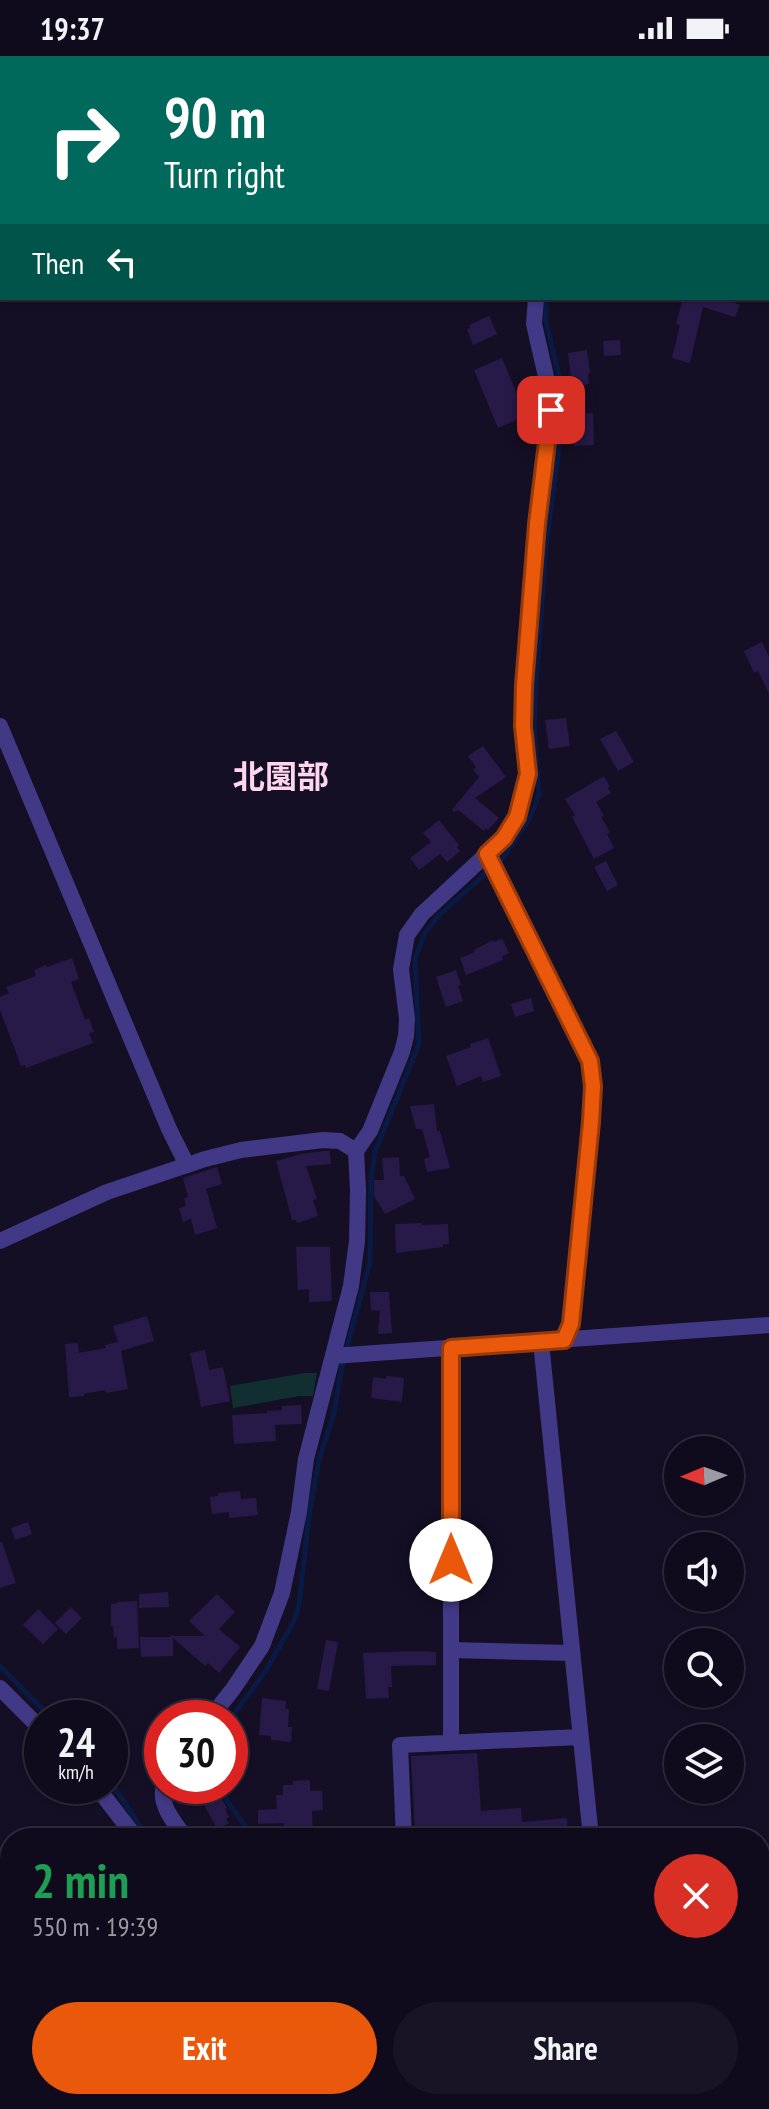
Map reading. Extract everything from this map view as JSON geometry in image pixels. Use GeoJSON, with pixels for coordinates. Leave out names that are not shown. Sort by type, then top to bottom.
{"type":"FeatureCollection","features":[{"type":"Feature","properties":{"kind":"street"},"geometry":{"type":"LineString","coordinates":[[224,1700],[262,1646],[282,1593],[299,1512],[306,1459],[351,1286],[357,1241],[356,1151],[370,1131],[406,1036],[401,969],[407,935],[422,914],[504,838],[517,817],[528,774],[523,726],[524,685],[536,538],[551,410],[534,324],[536,300]]}},
{"type":"Feature","properties":{"kind":"street"},"geometry":{"type":"LineString","coordinates":[[0,726],[169,1129],[187,1165]]}},
{"type":"Feature","properties":{"kind":"street"},"geometry":{"type":"LineString","coordinates":[[487,854],[590,1061],[593,1086],[590,1138],[571,1324],[564,1340]]}},
{"type":"Feature","properties":{"kind":"street"},"geometry":{"type":"LineString","coordinates":[[0,1241],[107,1192],[205,1159],[241,1150],[323,1140],[340,1141],[356,1151]]}},
{"type":"Feature","properties":{"kind":"street"},"geometry":{"type":"LineString","coordinates":[[333,1356],[769,1325]]}},
{"type":"Feature","properties":{"kind":"street"},"geometry":{"type":"LineString","coordinates":[[541,1342],[590,1828]]}},
{"type":"Feature","properties":{"kind":"street"},"geometry":{"type":"LineString","coordinates":[[451,1348],[451,1742]]}},
{"type":"Feature","properties":{"kind":"street"},"geometry":{"type":"LineString","coordinates":[[451,1650],[572,1653]]}},
{"type":"Feature","properties":{"kind":"street"},"geometry":{"type":"LineString","coordinates":[[0,1688],[24,1712]]}},
{"type":"Feature","properties":{"kind":"street"},"geometry":{"type":"LineString","coordinates":[[404,1828],[400,1745],[580,1737]]}},
{"type":"Feature","properties":{"kind":"street"},"geometry":{"type":"LineString","coordinates":[[110,1804],[128,1828]]}},
{"type":"Feature","properties":{"kind":"street"},"geometry":{"type":"LineString","coordinates":[[165,1804],[177,1828]]}},
{"type":"Feature","properties":{"kind":"green space"},"geometry":{"type":"Polygon","coordinates":[[[317,1373],[313,1396],[233,1408],[230,1386],[317,1373]]]}},
{"type":"Feature","properties":{"kind":"building"},"geometry":{"type":"Polygon","coordinates":[[[682,300],[736,300],[735,303],[740,305],[735,317],[703,307],[690,363],[672,358],[680,325],[676,324],[682,300]]]}},
{"type":"Feature","properties":{"kind":"building"},"geometry":{"type":"Polygon","coordinates":[[[489,316],[497,334],[473,345],[467,329],[469,325],[489,316]]]}},
{"type":"Feature","properties":{"kind":"building"},"geometry":{"type":"Polygon","coordinates":[[[620,340],[621,355],[604,356],[603,341],[620,340]]]}},
{"type":"Feature","properties":{"kind":"building"},"geometry":{"type":"Polygon","coordinates":[[[587,350],[589,384],[572,386],[568,353],[587,350]]]}},
{"type":"Feature","properties":{"kind":"building"},"geometry":{"type":"Polygon","coordinates":[[[502,358],[526,416],[498,428],[474,370],[502,358]]]}},
{"type":"Feature","properties":{"kind":"building"},"geometry":{"type":"Polygon","coordinates":[[[593,413],[594,445],[573,446],[571,414],[593,413]]]}},
{"type":"Feature","properties":{"kind":"building"},"geometry":{"type":"Polygon","coordinates":[[[762,642],[769,657],[769,694],[758,671],[754,673],[744,651],[762,642]]]}},
{"type":"Feature","properties":{"kind":"building"},"geometry":{"type":"Polygon","coordinates":[[[566,718],[570,746],[549,749],[545,720],[566,718]]]}},
{"type":"Feature","properties":{"kind":"building"},"geometry":{"type":"Polygon","coordinates":[[[616,731],[634,762],[618,771],[600,739],[616,731]]]}},
{"type":"Feature","properties":{"kind":"building"},"geometry":{"type":"Polygon","coordinates":[[[483,746],[506,777],[475,798],[499,818],[484,831],[458,810],[452,810],[479,777],[468,756],[483,746]]]}},
{"type":"Feature","properties":{"kind":"building"},"geometry":{"type":"Polygon","coordinates":[[[604,776],[611,793],[596,802],[614,848],[594,859],[565,799],[604,776]]]}},
{"type":"Feature","properties":{"kind":"building"},"geometry":{"type":"Polygon","coordinates":[[[439,820],[459,845],[460,851],[447,862],[440,854],[419,870],[410,858],[431,842],[423,833],[439,820]]]}},
{"type":"Feature","properties":{"kind":"building"},"geometry":{"type":"Polygon","coordinates":[[[606,861],[618,885],[607,891],[594,867],[606,861]]]}},
{"type":"Feature","properties":{"kind":"building"},"geometry":{"type":"Polygon","coordinates":[[[502,938],[509,953],[502,956],[503,960],[466,975],[460,958],[502,938]]]}},
{"type":"Feature","properties":{"kind":"building"},"geometry":{"type":"Polygon","coordinates":[[[72,958],[79,979],[71,982],[85,1020],[89,1018],[94,1032],[89,1033],[93,1043],[26,1068],[25,1065],[21,1066],[0,1010],[0,997],[9,993],[6,987],[36,976],[34,970],[72,958]]]}},
{"type":"Feature","properties":{"kind":"building"},"geometry":{"type":"Polygon","coordinates":[[[456,970],[463,1001],[446,1007],[436,977],[456,970]]]}},
{"type":"Feature","properties":{"kind":"building"},"geometry":{"type":"Polygon","coordinates":[[[531,998],[534,1011],[515,1017],[511,1004],[531,998]]]}},
{"type":"Feature","properties":{"kind":"building"},"geometry":{"type":"Polygon","coordinates":[[[488,1038],[501,1076],[483,1082],[481,1076],[457,1086],[446,1056],[488,1038]]]}},
{"type":"Feature","properties":{"kind":"building"},"geometry":{"type":"Polygon","coordinates":[[[434,1104],[437,1131],[440,1131],[450,1168],[427,1172],[424,1159],[430,1157],[422,1129],[416,1129],[410,1106],[434,1104]]]}},
{"type":"Feature","properties":{"kind":"building"},"geometry":{"type":"Polygon","coordinates":[[[330,1151],[331,1164],[306,1166],[317,1199],[313,1200],[318,1216],[297,1223],[292,1220],[276,1161],[330,1151]]]}},
{"type":"Feature","properties":{"kind":"building"},"geometry":{"type":"Polygon","coordinates":[[[399,1157],[400,1176],[404,1176],[415,1199],[385,1214],[374,1196],[374,1180],[384,1180],[382,1158],[399,1157]]]}},
{"type":"Feature","properties":{"kind":"building"},"geometry":{"type":"Polygon","coordinates":[[[217,1167],[222,1184],[206,1189],[217,1228],[195,1235],[191,1219],[183,1222],[179,1208],[186,1206],[184,1198],[188,1197],[183,1178],[217,1167]]]}},
{"type":"Feature","properties":{"kind":"building"},"geometry":{"type":"Polygon","coordinates":[[[395,1224],[448,1224],[449,1244],[396,1253],[395,1224]]]}},
{"type":"Feature","properties":{"kind":"building"},"geometry":{"type":"Polygon","coordinates":[[[296,1247],[330,1247],[332,1301],[309,1302],[309,1289],[298,1290],[296,1247]]]}},
{"type":"Feature","properties":{"kind":"building"},"geometry":{"type":"Polygon","coordinates":[[[370,1292],[389,1292],[392,1333],[378,1334],[380,1311],[371,1310],[370,1292]]]}},
{"type":"Feature","properties":{"kind":"building"},"geometry":{"type":"Polygon","coordinates":[[[147,1316],[154,1341],[121,1351],[128,1389],[69,1397],[65,1344],[78,1343],[79,1353],[106,1348],[105,1345],[118,1342],[113,1326],[147,1316]]]}},
{"type":"Feature","properties":{"kind":"building"},"geometry":{"type":"Polygon","coordinates":[[[205,1350],[209,1370],[223,1367],[230,1401],[201,1407],[190,1353],[205,1350]]]}},
{"type":"Feature","properties":{"kind":"building"},"geometry":{"type":"Polygon","coordinates":[[[386,1376],[404,1378],[402,1402],[371,1398],[373,1377],[386,1379],[386,1376]]]}},
{"type":"Feature","properties":{"kind":"building"},"geometry":{"type":"Polygon","coordinates":[[[301,1405],[302,1424],[275,1425],[276,1441],[234,1444],[232,1415],[267,1413],[282,1410],[282,1406],[301,1405]]]}},
{"type":"Feature","properties":{"kind":"building"},"geometry":{"type":"Polygon","coordinates":[[[240,1491],[241,1499],[256,1498],[258,1515],[229,1518],[229,1512],[212,1514],[210,1497],[240,1491]]]}},
{"type":"Feature","properties":{"kind":"building"},"geometry":{"type":"Polygon","coordinates":[[[28,1522],[32,1534],[15,1540],[11,1528],[28,1522]]]}},
{"type":"Feature","properties":{"kind":"building"},"geometry":{"type":"Polygon","coordinates":[[[0,1542],[16,1583],[0,1588],[0,1542]]]}},
{"type":"Feature","properties":{"kind":"building"},"geometry":{"type":"Polygon","coordinates":[[[168,1592],[169,1607],[139,1608],[139,1594],[168,1592]]]}},
{"type":"Feature","properties":{"kind":"building"},"geometry":{"type":"Polygon","coordinates":[[[217,1594],[235,1612],[219,1629],[240,1647],[219,1673],[208,1663],[205,1666],[173,1638],[173,1656],[141,1657],[140,1637],[170,1637],[173,1634],[205,1636],[189,1621],[217,1594]]]}},
{"type":"Feature","properties":{"kind":"building"},"geometry":{"type":"Polygon","coordinates":[[[137,1601],[139,1648],[117,1649],[117,1637],[114,1637],[111,1626],[111,1604],[137,1601]]]}},
{"type":"Feature","properties":{"kind":"building"},"geometry":{"type":"Polygon","coordinates":[[[71,1607],[82,1618],[66,1634],[55,1623],[71,1607]]]}},
{"type":"Feature","properties":{"kind":"building"},"geometry":{"type":"Polygon","coordinates":[[[38,1609],[58,1629],[43,1644],[23,1625],[38,1609]]]}},
{"type":"Feature","properties":{"kind":"building"},"geometry":{"type":"Polygon","coordinates":[[[326,1640],[338,1642],[329,1691],[317,1689],[326,1640]]]}},
{"type":"Feature","properties":{"kind":"building"},"geometry":{"type":"Polygon","coordinates":[[[436,1652],[436,1665],[391,1666],[389,1698],[366,1699],[363,1653],[436,1652]]]}},
{"type":"Feature","properties":{"kind":"building"},"geometry":{"type":"Polygon","coordinates":[[[262,1698],[286,1701],[288,1727],[292,1727],[291,1742],[259,1735],[262,1698]]]}},
{"type":"Feature","properties":{"kind":"building"},"geometry":{"type":"Polygon","coordinates":[[[477,1753],[481,1811],[521,1808],[522,1822],[567,1818],[568,1828],[415,1828],[411,1756],[477,1753]]]}},
{"type":"Feature","properties":{"kind":"building"},"geometry":{"type":"Polygon","coordinates":[[[310,1780],[310,1791],[322,1791],[323,1810],[312,1811],[313,1828],[284,1828],[284,1823],[258,1824],[258,1810],[277,1809],[276,1795],[283,1795],[283,1785],[293,1785],[293,1781],[310,1780]]]}},
{"type":"Feature","properties":{"kind":"building"},"geometry":{"type":"Polygon","coordinates":[[[204,1804],[225,1804],[229,1823],[219,1828],[204,1804]]]}},
{"type":"Feature","properties":{"kind":"waterway"},"geometry":{"type":"LineString","coordinates":[[346,1351],[370,1262],[371,1178],[375,1152],[419,1044],[415,959],[425,933],[439,915],[503,858],[530,818],[539,794],[534,727],[536,684],[562,388],[546,322],[546,300]]}},
{"type":"Feature","properties":{"kind":"waterway"},"geometry":{"type":"LineString","coordinates":[[244,1700],[265,1672],[294,1621],[299,1605],[319,1460],[334,1413],[343,1360]]}},
{"type":"Feature","properties":{"kind":"waterway"},"geometry":{"type":"LineString","coordinates":[[0,1666],[33,1700]]}},
{"type":"Feature","properties":{"kind":"waterway"},"geometry":{"type":"LineString","coordinates":[[125,1804],[141,1828]]}},
{"type":"Feature","properties":{"kind":"waterway"},"geometry":{"type":"LineString","coordinates":[[229,1804],[247,1828]]}},
{"type":"Feature","properties":{"kind":"district","name":"北園部"},"geometry":{"type":"Point","coordinates":[281,777]}},
{"type":"Feature","properties":{"kind":"route"},"geometry":{"type":"LineString","coordinates":[[451,1560],[451,1348],[564,1340],[571,1324],[591,1122],[593,1086],[590,1061],[487,854],[504,838],[517,817],[528,774],[523,726],[524,685],[537,524],[551,410]]}}]}
